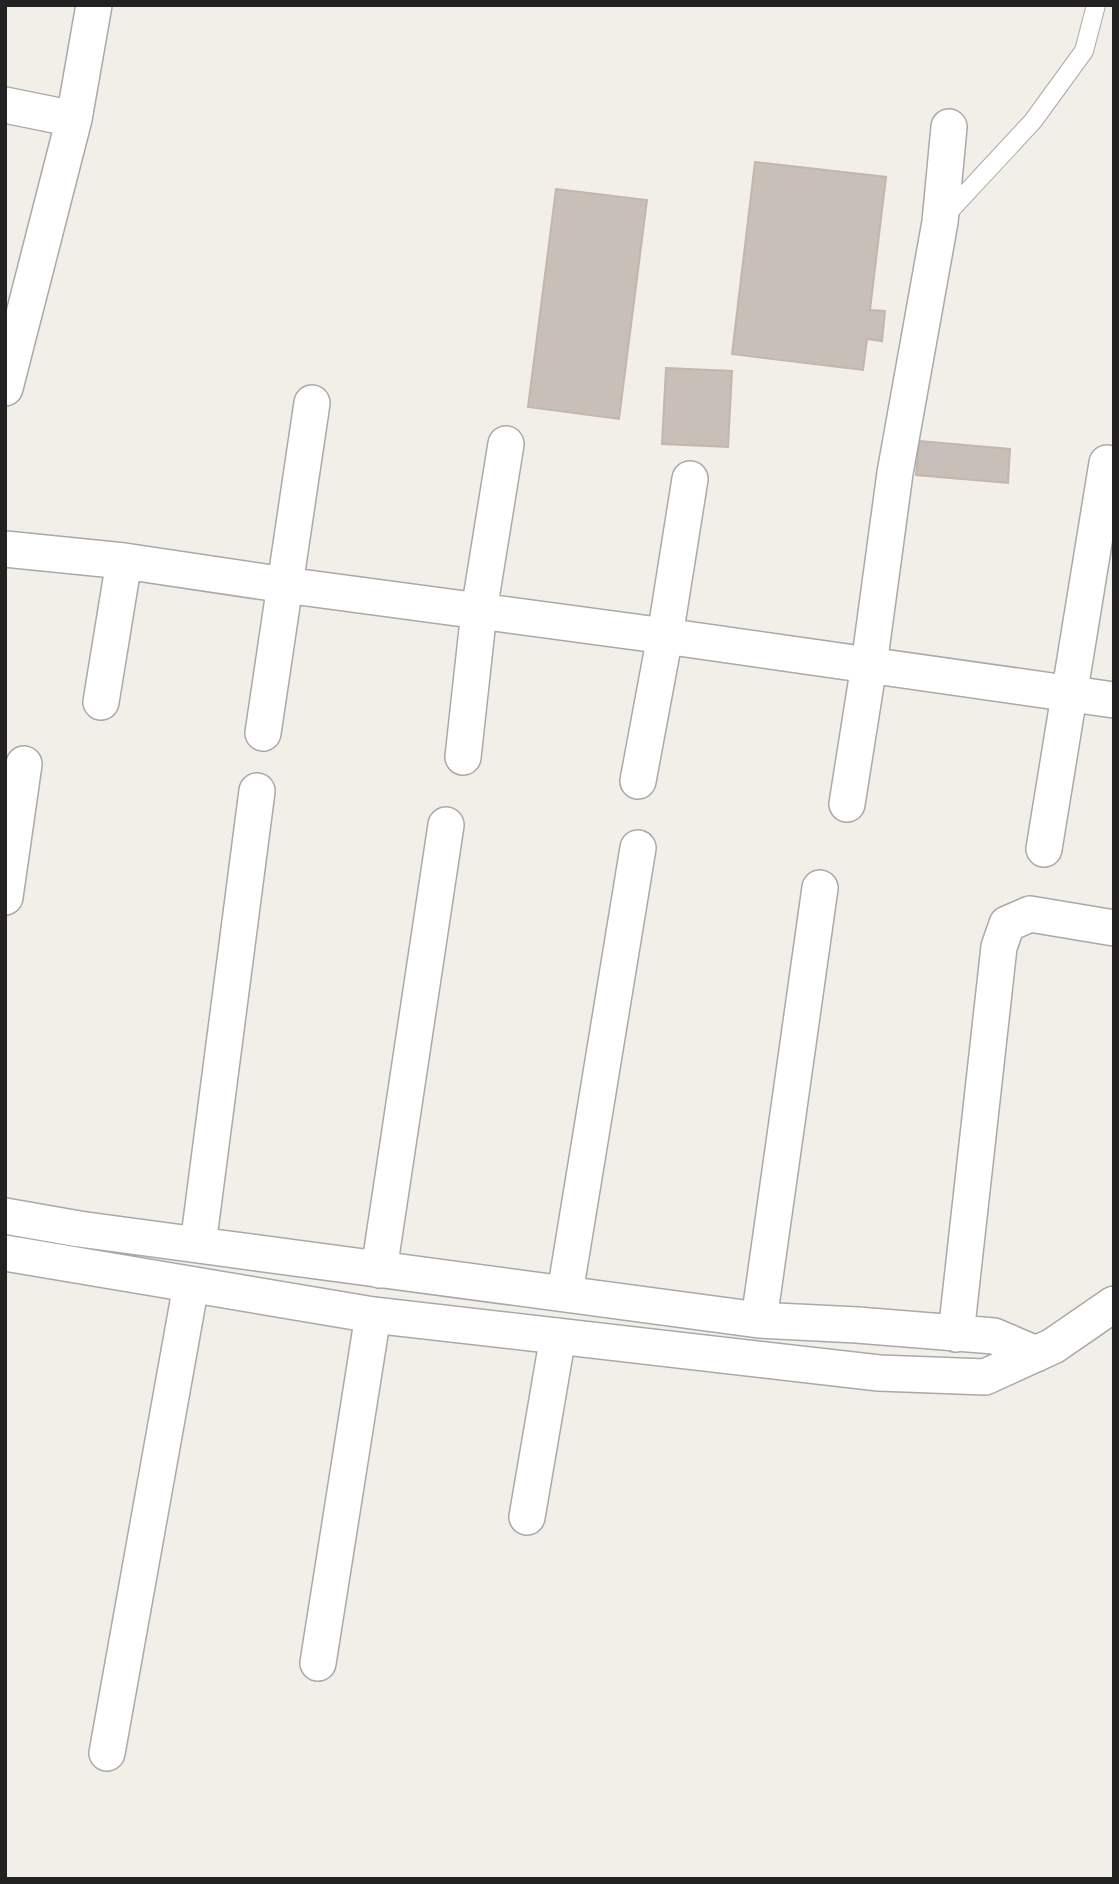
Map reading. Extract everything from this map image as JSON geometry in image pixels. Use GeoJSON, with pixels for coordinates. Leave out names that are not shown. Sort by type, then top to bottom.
{"type":"FeatureCollection","features":[{"type":"Feature","properties":{"kind":"street"},"geometry":{"type":"LineString","coordinates":[[5,388],[74,119],[94,5]]}},
{"type":"Feature","properties":{"kind":"street"},"geometry":{"type":"LineString","coordinates":[[5,105],[74,119]]}},
{"type":"Feature","properties":{"kind":"street"},"geometry":{"type":"LineString","coordinates":[[847,804],[895,473],[940,222],[949,127]]}},
{"type":"Feature","properties":{"kind":"street"},"geometry":{"type":"LineString","coordinates":[[262,733],[312,403]]}},
{"type":"Feature","properties":{"kind":"street"},"geometry":{"type":"LineString","coordinates":[[463,757],[479,611],[506,444]]}},
{"type":"Feature","properties":{"kind":"street"},"geometry":{"type":"LineString","coordinates":[[1044,849],[1107,463]]}},
{"type":"Feature","properties":{"kind":"street"},"geometry":{"type":"LineString","coordinates":[[638,781],[690,479]]}},
{"type":"Feature","properties":{"kind":"street"},"geometry":{"type":"LineString","coordinates":[[5,549],[124,561],[1114,701]]}},
{"type":"Feature","properties":{"kind":"street"},"geometry":{"type":"LineString","coordinates":[[101,702],[124,561]]}},
{"type":"Feature","properties":{"kind":"street"},"geometry":{"type":"LineString","coordinates":[[5,897],[24,764]]}},
{"type":"Feature","properties":{"kind":"street"},"geometry":{"type":"LineString","coordinates":[[198,1245],[257,792]]}},
{"type":"Feature","properties":{"kind":"street"},"geometry":{"type":"LineString","coordinates":[[379,1270],[446,825]]}},
{"type":"Feature","properties":{"kind":"street"},"geometry":{"type":"LineString","coordinates":[[565,1293],[638,848]]}},
{"type":"Feature","properties":{"kind":"street"},"geometry":{"type":"LineString","coordinates":[[760,1320],[820,888]]}},
{"type":"Feature","properties":{"kind":"street"},"geometry":{"type":"LineString","coordinates":[[956,1334],[999,947],[1007,924],[1030,914],[1114,928]]}},
{"type":"Feature","properties":{"kind":"street"},"geometry":{"type":"LineString","coordinates":[[5,1216],[79,1229],[760,1320],[994,1336],[1036,1354]]}},
{"type":"Feature","properties":{"kind":"street"},"geometry":{"type":"LineString","coordinates":[[73,1264],[79,1229]]}},
{"type":"Feature","properties":{"kind":"street"},"geometry":{"type":"LineString","coordinates":[[5,1253],[373,1315],[879,1373],[985,1377],[1053,1346],[1114,1304]]}},
{"type":"Feature","properties":{"kind":"street"},"geometry":{"type":"LineString","coordinates":[[472,1326],[478,1282]]}},
{"type":"Feature","properties":{"kind":"street"},"geometry":{"type":"LineString","coordinates":[[107,1753],[191,1285]]}},
{"type":"Feature","properties":{"kind":"street"},"geometry":{"type":"LineString","coordinates":[[318,1663],[373,1315]]}},
{"type":"Feature","properties":{"kind":"street"},"geometry":{"type":"LineString","coordinates":[[854,1370],[857,1325]]}},
{"type":"Feature","properties":{"kind":"street"},"geometry":{"type":"LineString","coordinates":[[527,1517],[558,1336]]}},
{"type":"Feature","properties":{"kind":"lane"},"geometry":{"type":"LineString","coordinates":[[940,222],[1033,121],[1084,51],[1096,5]]}},
{"type":"Feature","properties":{"kind":"building"},"geometry":{"type":"Polygon","coordinates":[[[755,162],[886,177],[870,310],[885,311],[882,341],[867,339],[863,370],[732,354],[755,162]]]}},
{"type":"Feature","properties":{"kind":"building"},"geometry":{"type":"Polygon","coordinates":[[[556,189],[647,200],[619,419],[528,407],[556,189]]]}},
{"type":"Feature","properties":{"kind":"building"},"geometry":{"type":"Polygon","coordinates":[[[666,368],[732,371],[728,447],[662,444],[666,368]]]}},
{"type":"Feature","properties":{"kind":"building"},"geometry":{"type":"Polygon","coordinates":[[[919,441],[1010,449],[1008,483],[916,475],[919,441]]]}}]}
